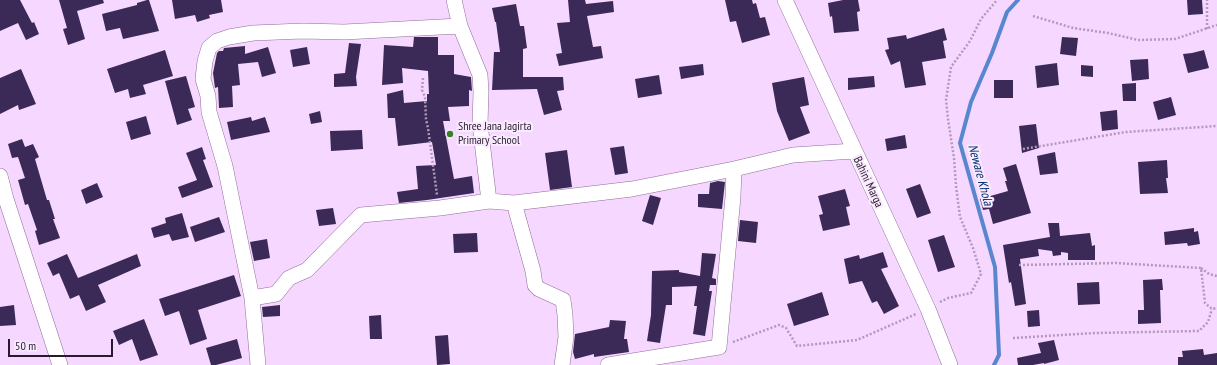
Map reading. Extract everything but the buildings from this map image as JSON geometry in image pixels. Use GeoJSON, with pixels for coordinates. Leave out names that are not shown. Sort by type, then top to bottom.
{"type":"FeatureCollection","features":[{"type":"Feature","properties":{"kind":"street"},"geometry":{"type":"LineString","coordinates":[[454,0],[460,26],[480,75],[480,124],[489,201]]}},
{"type":"Feature","properties":{"kind":"street","name":"Bahini Marga"},"geometry":{"type":"LineString","coordinates":[[785,0],[854,152],[928,309],[950,365]]}},
{"type":"Feature","properties":{"kind":"street"},"geometry":{"type":"LineString","coordinates":[[258,365],[252,298],[225,166],[209,112],[208,96],[203,79],[205,61],[209,48],[217,41],[229,37],[253,33],[303,31],[344,32],[460,26]]}},
{"type":"Feature","properties":{"kind":"street"},"geometry":{"type":"LineString","coordinates":[[252,298],[276,294],[289,278],[307,270],[361,215],[440,208],[489,201],[514,203],[632,189],[734,169],[793,155],[854,152]]}},
{"type":"Feature","properties":{"kind":"street"},"geometry":{"type":"LineString","coordinates":[[608,365],[719,347],[733,197],[734,169]]}},
{"type":"Feature","properties":{"kind":"street"},"geometry":{"type":"LineString","coordinates":[[0,176],[6,199],[60,365]]}},
{"type":"Feature","properties":{"kind":"street"},"geometry":{"type":"LineString","coordinates":[[514,203],[533,271],[535,285],[539,289],[562,300],[565,316],[566,337],[562,365]]}},
{"type":"Feature","properties":{"kind":"path"},"geometry":{"type":"LineString","coordinates":[[719,347],[779,325],[786,328],[797,346],[857,340],[928,309],[948,298],[971,293],[981,274],[973,248],[960,217],[946,100],[951,67],[970,41],[981,20],[997,0]]}},
{"type":"Feature","properties":{"kind":"path"},"geometry":{"type":"LineString","coordinates":[[1206,29],[1207,0]]}},
{"type":"Feature","properties":{"kind":"path"},"geometry":{"type":"LineString","coordinates":[[1033,16],[1073,28],[1108,33],[1138,40],[1175,39],[1217,25]]}},
{"type":"Feature","properties":{"kind":"path"},"geometry":{"type":"LineString","coordinates":[[423,78],[422,90],[425,97],[426,119],[440,208]]}},
{"type":"Feature","properties":{"kind":"path"},"geometry":{"type":"LineString","coordinates":[[1023,149],[1126,132],[1217,126]]}},
{"type":"Feature","properties":{"kind":"path"},"geometry":{"type":"LineString","coordinates":[[1019,265],[1116,263],[1201,268],[1209,274],[1217,276]]}},
{"type":"Feature","properties":{"kind":"path"},"geometry":{"type":"LineString","coordinates":[[1201,268],[1205,303],[1212,309]]}},
{"type":"Feature","properties":{"kind":"path"},"geometry":{"type":"LineString","coordinates":[[1212,309],[1217,308]]}},
{"type":"Feature","properties":{"kind":"path"},"geometry":{"type":"LineString","coordinates":[[1013,338],[1095,333],[1198,331],[1208,322],[1212,309]]}},
{"type":"Feature","properties":{"kind":"waterway","name":"Neware Khola"},"geometry":{"type":"LineString","coordinates":[[994,365],[999,355],[995,267],[960,143],[971,102],[992,53],[1007,12],[1018,0]]}},
{"type":"Feature","properties":{"kind":"place","name":"Shree Jana Jagirta Primary School"},"geometry":{"type":"Point","coordinates":[450,134]}}]}
